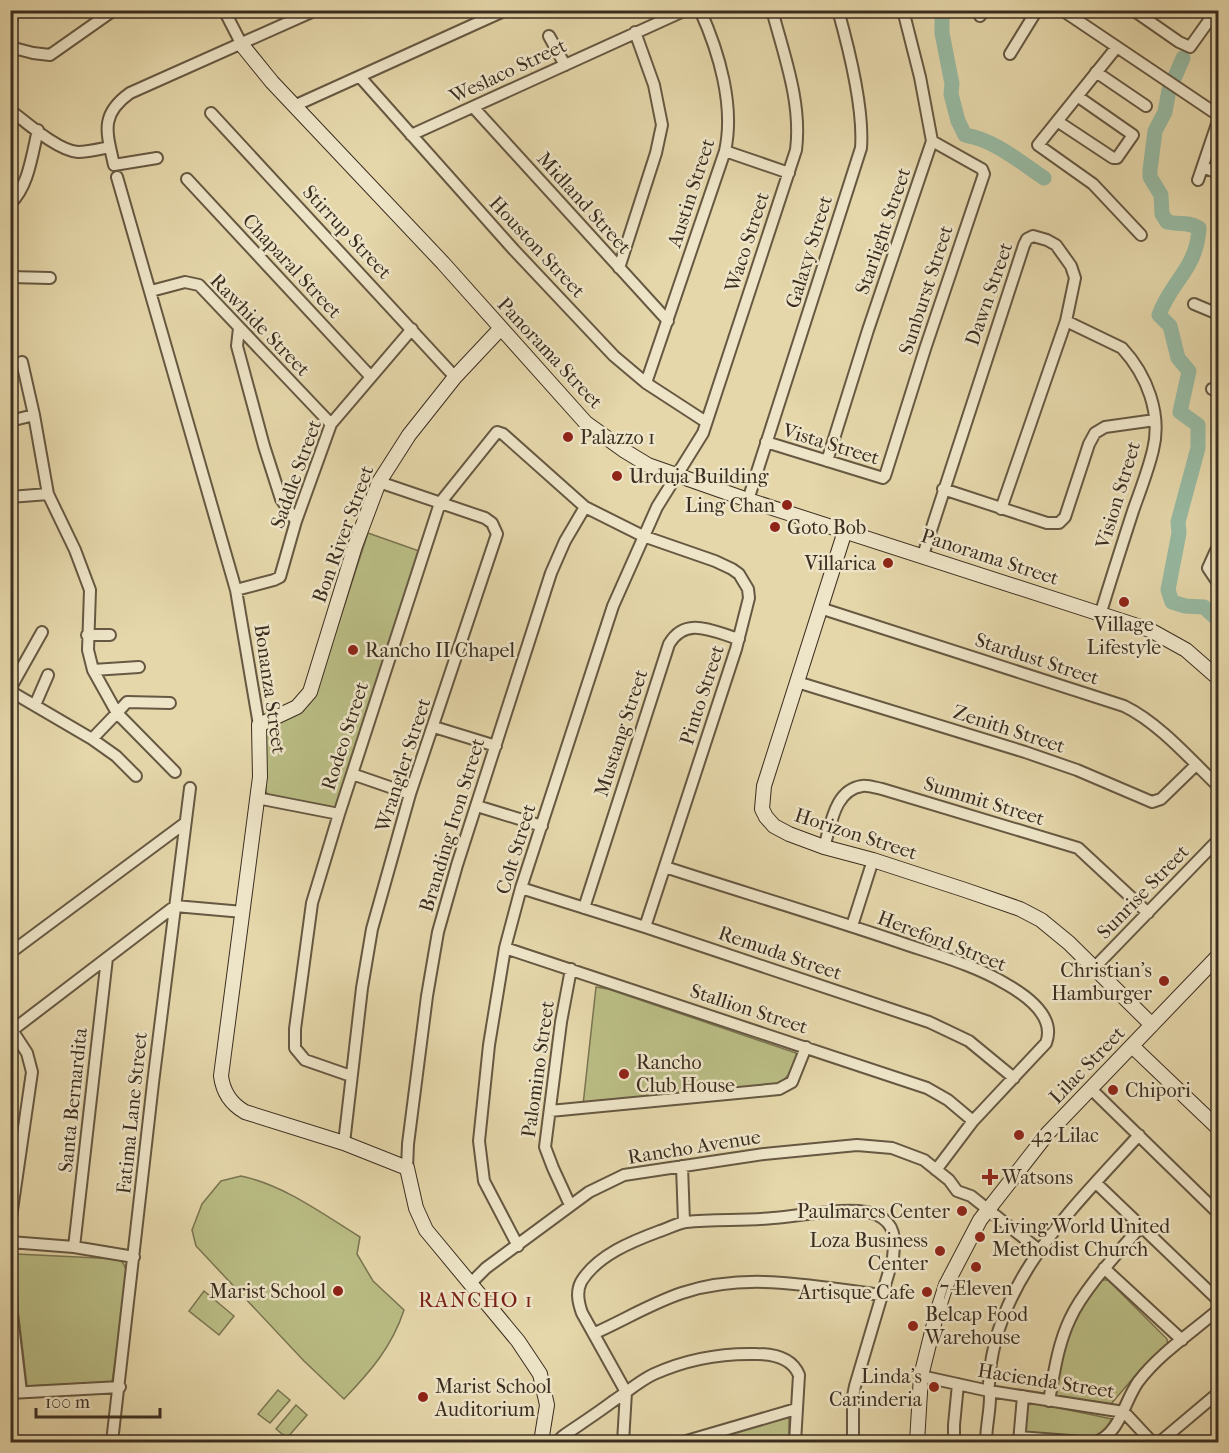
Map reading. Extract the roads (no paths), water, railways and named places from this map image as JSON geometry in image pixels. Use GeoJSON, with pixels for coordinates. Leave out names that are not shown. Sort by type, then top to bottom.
{"type":"FeatureCollection","features":[{"type":"Feature","properties":{"kind":"street"},"geometry":{"type":"LineString","coordinates":[[10,25],[14,10]]}},
{"type":"Feature","properties":{"kind":"street"},"geometry":{"type":"LineString","coordinates":[[10,47],[50,55],[114,10]]}},
{"type":"Feature","properties":{"kind":"street","name":"Panorama Street"},"geometry":{"type":"LineString","coordinates":[[224,10],[242,45],[294,106],[443,263],[586,423],[648,465],[748,500],[1101,612],[1150,630],[1186,650],[1218,678]]}},
{"type":"Feature","properties":{"kind":"street"},"geometry":{"type":"LineString","coordinates":[[157,158],[115,166],[110,147],[108,119],[112,109],[123,98],[316,10]]}},
{"type":"Feature","properties":{"kind":"street"},"geometry":{"type":"LineString","coordinates":[[294,106],[506,10]]}},
{"type":"Feature","properties":{"kind":"street","name":"Weslaco Street"},"geometry":{"type":"LineString","coordinates":[[411,135],[686,10]]}},
{"type":"Feature","properties":{"kind":"street","name":"Austin Street"},"geometry":{"type":"LineString","coordinates":[[646,383],[725,151],[729,123],[725,91],[713,45],[700,10]]}},
{"type":"Feature","properties":{"kind":"street","name":"Waco Street"},"geometry":{"type":"LineString","coordinates":[[677,476],[703,433],[796,150],[798,128],[792,88],[772,10]]}},
{"type":"Feature","properties":{"kind":"street","name":"Galaxy Street"},"geometry":{"type":"LineString","coordinates":[[748,500],[861,148],[855,85],[848,45],[838,10]]}},
{"type":"Feature","properties":{"kind":"street"},"geometry":{"type":"LineString","coordinates":[[903,10],[932,141]]}},
{"type":"Feature","properties":{"kind":"street"},"geometry":{"type":"LineString","coordinates":[[1010,54],[1037,10]]}},
{"type":"Feature","properties":{"kind":"street"},"geometry":{"type":"LineString","coordinates":[[1062,10],[1218,115]]}},
{"type":"Feature","properties":{"kind":"street"},"geometry":{"type":"LineString","coordinates":[[1133,10],[1188,46],[1194,44],[1210,19],[1218,21]]}},
{"type":"Feature","properties":{"kind":"street"},"geometry":{"type":"LineString","coordinates":[[619,268],[656,153],[662,125],[654,86],[635,32]]}},
{"type":"Feature","properties":{"kind":"street"},"geometry":{"type":"LineString","coordinates":[[549,36],[565,65]]}},
{"type":"Feature","properties":{"kind":"street"},"geometry":{"type":"LineString","coordinates":[[1116,48],[1038,145],[1093,184],[1141,234]]}},
{"type":"Feature","properties":{"kind":"street"},"geometry":{"type":"LineString","coordinates":[[1096,72],[1146,106]]}},
{"type":"Feature","properties":{"kind":"street","name":"Houston Street"},"geometry":{"type":"LineString","coordinates":[[360,77],[514,250],[614,356],[646,383],[706,422]]}},
{"type":"Feature","properties":{"kind":"street"},"geometry":{"type":"LineString","coordinates":[[1057,121],[1113,158],[1117,158],[1133,135],[1077,96]]}},
{"type":"Feature","properties":{"kind":"street","name":"Midland Street"},"geometry":{"type":"LineString","coordinates":[[474,108],[668,321]]}},
{"type":"Feature","properties":{"kind":"street"},"geometry":{"type":"LineString","coordinates":[[10,110],[70,151],[85,152],[110,147]]}},
{"type":"Feature","properties":{"kind":"street","name":"Stirrup Street"},"geometry":{"type":"LineString","coordinates":[[211,113],[455,377]]}},
{"type":"Feature","properties":{"kind":"street"},"geometry":{"type":"LineString","coordinates":[[1198,180],[1218,121]]}},
{"type":"Feature","properties":{"kind":"street"},"geometry":{"type":"LineString","coordinates":[[11,203],[16,199],[25,179],[38,130]]}},
{"type":"Feature","properties":{"kind":"street","name":"Starlight Street"},"geometry":{"type":"LineString","coordinates":[[827,461],[868,330],[932,141]]}},
{"type":"Feature","properties":{"kind":"street","name":"Sunburst Street"},"geometry":{"type":"LineString","coordinates":[[885,477],[984,174],[982,169],[932,141]]}},
{"type":"Feature","properties":{"kind":"street"},"geometry":{"type":"LineString","coordinates":[[725,151],[789,173]]}},
{"type":"Feature","properties":{"kind":"street"},"geometry":{"type":"LineString","coordinates":[[1203,167],[1218,173]]}},
{"type":"Feature","properties":{"kind":"street","name":"Bonanza Street"},"geometry":{"type":"LineString","coordinates":[[117,177],[236,590],[259,725],[261,766],[258,798],[221,1070],[225,1092],[232,1102],[245,1112],[344,1143],[407,1168]]}},
{"type":"Feature","properties":{"kind":"street","name":"Chaparal Street"},"geometry":{"type":"LineString","coordinates":[[187,179],[371,377]]}},
{"type":"Feature","properties":{"kind":"street","name":"Dawn Street"},"geometry":{"type":"LineString","coordinates":[[923,555],[1024,244],[1029,237],[1033,236],[1056,245],[1071,266],[1075,278],[1066,321],[1001,509]]}},
{"type":"Feature","properties":{"kind":"street"},"geometry":{"type":"LineString","coordinates":[[10,277],[50,278]]}},
{"type":"Feature","properties":{"kind":"street","name":"Rawhide Street"},"geometry":{"type":"LineString","coordinates":[[151,291],[185,282],[199,285],[330,424]]}},
{"type":"Feature","properties":{"kind":"street"},"geometry":{"type":"LineString","coordinates":[[1194,304],[1218,314]]}},
{"type":"Feature","properties":{"kind":"street","name":"Vision Street"},"geometry":{"type":"LineString","coordinates":[[1066,321],[1122,348],[1143,377],[1148,388],[1155,420],[1154,448],[1101,612]]}},
{"type":"Feature","properties":{"kind":"street"},"geometry":{"type":"LineString","coordinates":[[239,328],[237,346],[261,436],[281,499],[296,521]]}},
{"type":"Feature","properties":{"kind":"street","name":"Bon River Street"},"geometry":{"type":"LineString","coordinates":[[259,725],[297,707],[310,692],[355,546],[379,482],[409,435],[455,377],[501,328]]}},
{"type":"Feature","properties":{"kind":"street","name":"Saddle Street"},"geometry":{"type":"LineString","coordinates":[[236,590],[278,579],[330,424],[412,329]]}},
{"type":"Feature","properties":{"kind":"street"},"geometry":{"type":"LineString","coordinates":[[22,362],[48,494],[75,550],[90,590],[87,635],[93,670],[117,713],[175,772]]}},
{"type":"Feature","properties":{"kind":"street"},"geometry":{"type":"LineString","coordinates":[[10,421],[34,415]]}},
{"type":"Feature","properties":{"kind":"street"},"geometry":{"type":"LineString","coordinates":[[943,489],[1047,523],[1059,523],[1065,517],[1089,444],[1095,434],[1105,427],[1155,420]]}},
{"type":"Feature","properties":{"kind":"street","name":"Rodeo Street"},"geometry":{"type":"LineString","coordinates":[[351,1076],[305,1060],[295,1048],[295,1029],[312,903],[440,502],[497,432],[503,434],[585,507],[643,536]]}},
{"type":"Feature","properties":{"kind":"street","name":"Vista Street"},"geometry":{"type":"LineString","coordinates":[[766,442],[885,477]]}},
{"type":"Feature","properties":{"kind":"street","name":"Colt Street"},"geometry":{"type":"LineString","coordinates":[[518,1246],[484,1181],[479,1141],[489,1045],[506,948],[521,888],[613,606],[657,507],[677,476]]}},
{"type":"Feature","properties":{"kind":"street","name":"Wrangler Street"},"geometry":{"type":"LineString","coordinates":[[344,1143],[362,988],[372,929],[410,794],[497,534],[492,523],[484,518],[379,482]]}},
{"type":"Feature","properties":{"kind":"street"},"geometry":{"type":"LineString","coordinates":[[10,497],[48,494]]}},
{"type":"Feature","properties":{"kind":"street","name":"Branding Iron Street"},"geometry":{"type":"LineString","coordinates":[[407,1168],[427,996],[438,932],[551,573],[585,507]]}},
{"type":"Feature","properties":{"kind":"street","name":"Horizon Street"},"geometry":{"type":"LineString","coordinates":[[845,531],[764,786],[762,809],[766,817],[774,826],[824,848],[873,860],[1032,914],[1053,929],[1152,1025]]}},
{"type":"Feature","properties":{"kind":"street","name":"Pinto Street"},"geometry":{"type":"LineString","coordinates":[[643,536],[715,561],[739,574],[750,594],[739,639],[645,927]]}},
{"type":"Feature","properties":{"kind":"street"},"geometry":{"type":"LineString","coordinates":[[1218,546],[1208,568],[1218,583]]}},
{"type":"Feature","properties":{"kind":"street","name":"Stardust Street"},"geometry":{"type":"LineString","coordinates":[[820,608],[1124,706],[1152,724],[1218,786]]}},
{"type":"Feature","properties":{"kind":"street","name":"Mustang Street"},"geometry":{"type":"LineString","coordinates":[[584,908],[669,644],[677,633],[697,626],[739,639]]}},
{"type":"Feature","properties":{"kind":"street"},"geometry":{"type":"LineString","coordinates":[[42,632],[10,690],[92,739],[116,756],[135,776]]}},
{"type":"Feature","properties":{"kind":"street"},"geometry":{"type":"LineString","coordinates":[[87,635],[110,635]]}},
{"type":"Feature","properties":{"kind":"street"},"geometry":{"type":"LineString","coordinates":[[93,670],[139,667]]}},
{"type":"Feature","properties":{"kind":"street"},"geometry":{"type":"LineString","coordinates":[[35,705],[48,675]]}},
{"type":"Feature","properties":{"kind":"street","name":"Zenith Street"},"geometry":{"type":"LineString","coordinates":[[797,682],[1042,758],[1077,770],[1152,802],[1161,799],[1196,765]]}},
{"type":"Feature","properties":{"kind":"street"},"geometry":{"type":"LineString","coordinates":[[92,739],[127,702],[170,703]]}},
{"type":"Feature","properties":{"kind":"street"},"geometry":{"type":"LineString","coordinates":[[434,727],[496,746]]}},
{"type":"Feature","properties":{"kind":"street"},"geometry":{"type":"LineString","coordinates":[[352,774],[410,794]]}},
{"type":"Feature","properties":{"kind":"street","name":"Summit Street"},"geometry":{"type":"LineString","coordinates":[[824,848],[838,803],[846,793],[863,786],[882,789],[1078,848],[1148,912]]}},
{"type":"Feature","properties":{"kind":"street","name":"Fatima Lane Street"},"geometry":{"type":"LineString","coordinates":[[112,1443],[153,1083],[190,788]]}},
{"type":"Feature","properties":{"kind":"street"},"geometry":{"type":"LineString","coordinates":[[258,798],[339,814]]}},
{"type":"Feature","properties":{"kind":"street"},"geometry":{"type":"LineString","coordinates":[[477,806],[542,826]]}},
{"type":"Feature","properties":{"kind":"street"},"geometry":{"type":"LineString","coordinates":[[10,953],[185,823]]}},
{"type":"Feature","properties":{"kind":"street","name":"Sunrise Street"},"geometry":{"type":"LineString","coordinates":[[1094,968],[1218,840]]}},
{"type":"Feature","properties":{"kind":"street"},"geometry":{"type":"LineString","coordinates":[[852,926],[873,860]]}},
{"type":"Feature","properties":{"kind":"street","name":"Hereford Street"},"geometry":{"type":"LineString","coordinates":[[665,867],[852,926],[975,969],[1008,985],[1035,1006],[1046,1022],[1048,1036],[1041,1049],[973,1121],[936,1170]]}},
{"type":"Feature","properties":{"kind":"street","name":"Remuda Street"},"geometry":{"type":"LineString","coordinates":[[521,888],[645,927],[929,1023],[969,1041],[1014,1078]]}},
{"type":"Feature","properties":{"kind":"street"},"geometry":{"type":"LineString","coordinates":[[10,1224],[32,1072],[27,1053],[11,1030],[175,906],[243,912]]}},
{"type":"Feature","properties":{"kind":"street","name":"Stallion Street"},"geometry":{"type":"LineString","coordinates":[[506,948],[927,1088],[948,1100],[973,1121]]}},
{"type":"Feature","properties":{"kind":"street","name":"Lilac Street"},"geometry":{"type":"LineString","coordinates":[[917,1443],[921,1376],[936,1316],[946,1285],[987,1209],[1048,1133],[1218,956]]}},
{"type":"Feature","properties":{"kind":"street","name":"Santa Bernardita"},"geometry":{"type":"LineString","coordinates":[[74,1247],[107,958]]}},
{"type":"Feature","properties":{"kind":"street","name":"Palomino Street"},"geometry":{"type":"LineString","coordinates":[[570,1205],[545,1147],[561,1022],[571,969]]}},
{"type":"Feature","properties":{"kind":"street"},"geometry":{"type":"LineString","coordinates":[[1132,1046],[1218,1128]]}},
{"type":"Feature","properties":{"kind":"street"},"geometry":{"type":"LineString","coordinates":[[550,1111],[779,1089],[792,1082],[806,1047]]}},
{"type":"Feature","properties":{"kind":"street"},"geometry":{"type":"LineString","coordinates":[[1091,1089],[1218,1213]]}},
{"type":"Feature","properties":{"kind":"street"},"geometry":{"type":"LineString","coordinates":[[987,1443],[988,1386],[993,1350],[1016,1288],[1039,1250],[1139,1135]]}},
{"type":"Feature","properties":{"kind":"street","name":"Rancho Avenue"},"geometry":{"type":"LineString","coordinates":[[470,1284],[486,1268],[570,1205],[600,1185],[624,1175],[764,1154],[857,1145],[901,1150],[924,1160],[949,1180],[960,1193],[971,1196],[1039,1250]]}},
{"type":"Feature","properties":{"kind":"street"},"geometry":{"type":"LineString","coordinates":[[682,1166],[684,1222]]}},
{"type":"Feature","properties":{"kind":"street"},"geometry":{"type":"LineString","coordinates":[[407,1168],[416,1208],[423,1225],[518,1341],[540,1374],[547,1405],[541,1443]]}},
{"type":"Feature","properties":{"kind":"street"},"geometry":{"type":"LineString","coordinates":[[1096,1183],[1218,1300]]}},
{"type":"Feature","properties":{"kind":"street"},"geometry":{"type":"LineString","coordinates":[[623,1443],[626,1392],[579,1306],[577,1294],[581,1282],[608,1256],[628,1243],[684,1222],[764,1219],[866,1211],[887,1222],[893,1231],[893,1258],[853,1396],[853,1443]]}},
{"type":"Feature","properties":{"kind":"street"},"geometry":{"type":"LineString","coordinates":[[1049,1401],[1059,1347],[1070,1318],[1104,1268],[1141,1226]]}},
{"type":"Feature","properties":{"kind":"street"},"geometry":{"type":"LineString","coordinates":[[10,1242],[74,1247],[134,1257]]}},
{"type":"Feature","properties":{"kind":"street"},"geometry":{"type":"LineString","coordinates":[[10,1251],[16,1393],[120,1387]]}},
{"type":"Feature","properties":{"kind":"street"},"geometry":{"type":"LineString","coordinates":[[1104,1268],[1182,1340]]}},
{"type":"Feature","properties":{"kind":"street"},"geometry":{"type":"LineString","coordinates":[[595,1333],[649,1306],[683,1293],[719,1285],[777,1281],[882,1294]]}},
{"type":"Feature","properties":{"kind":"street"},"geometry":{"type":"LineString","coordinates":[[1096,1443],[1107,1436],[1124,1412],[1131,1394],[1145,1373],[1218,1310]]}},
{"type":"Feature","properties":{"kind":"street"},"geometry":{"type":"LineString","coordinates":[[557,1443],[563,1436],[654,1375],[695,1359],[723,1355],[765,1354],[787,1360],[799,1375],[795,1443]]}},
{"type":"Feature","properties":{"kind":"street","name":"Hacienda Street"},"geometry":{"type":"LineString","coordinates":[[921,1376],[989,1391],[1124,1412],[1153,1443]]}},
{"type":"Feature","properties":{"kind":"street"},"geometry":{"type":"LineString","coordinates":[[954,1443],[958,1384]]}},
{"type":"Feature","properties":{"kind":"street"},"geometry":{"type":"LineString","coordinates":[[1153,1443],[1161,1441],[1218,1393]]}},
{"type":"Feature","properties":{"kind":"street"},"geometry":{"type":"LineString","coordinates":[[1023,1396],[1019,1440],[1083,1443]]}},
{"type":"Feature","properties":{"kind":"street"},"geometry":{"type":"LineString","coordinates":[[683,1443],[796,1409]]}},
{"type":"Feature","properties":{"kind":"waterway"},"geometry":{"type":"LineString","coordinates":[[942,10],[942,33],[952,84],[951,94],[958,121],[965,135],[997,147],[1044,178]]}},
{"type":"Feature","properties":{"kind":"waterway"},"geometry":{"type":"LineString","coordinates":[[1183,58],[1187,48]]}},
{"type":"Feature","properties":{"kind":"waterway"},"geometry":{"type":"LineString","coordinates":[[1173,81],[1183,58]]}},
{"type":"Feature","properties":{"kind":"waterway"},"geometry":{"type":"LineString","coordinates":[[1169,90],[1165,112],[1155,131],[1150,177],[1161,195],[1162,214],[1167,222],[1199,228],[1194,254],[1189,265],[1170,293],[1159,315],[1170,326],[1178,358],[1189,371],[1180,412],[1198,425],[1198,448],[1178,522],[1179,533],[1168,590],[1172,602],[1185,606],[1204,607],[1218,620]]}},
{"type":"Feature","properties":{"kind":"place","name":"Palazzo 1"},"geometry":{"type":"Point","coordinates":[568,437]}},
{"type":"Feature","properties":{"kind":"place","name":"Urduja Building"},"geometry":{"type":"Point","coordinates":[617,476]}},
{"type":"Feature","properties":{"kind":"place","name":"Ling Chan"},"geometry":{"type":"Point","coordinates":[787,505]}},
{"type":"Feature","properties":{"kind":"place","name":"Goto Bob"},"geometry":{"type":"Point","coordinates":[775,527]}},
{"type":"Feature","properties":{"kind":"place","name":"Villarica"},"geometry":{"type":"Point","coordinates":[888,563]}},
{"type":"Feature","properties":{"kind":"place","name":"Village Lifestyle"},"geometry":{"type":"Point","coordinates":[1124,602]}},
{"type":"Feature","properties":{"kind":"place","name":"Rancho II Chapel"},"geometry":{"type":"Point","coordinates":[353,650]}},
{"type":"Feature","properties":{"kind":"place","name":"Christian's Hamburger"},"geometry":{"type":"Point","coordinates":[1164,981]}},
{"type":"Feature","properties":{"kind":"place","name":"Rancho Club House"},"geometry":{"type":"Point","coordinates":[624,1074]}},
{"type":"Feature","properties":{"kind":"place","name":"Chipori"},"geometry":{"type":"Point","coordinates":[1113,1090]}},
{"type":"Feature","properties":{"kind":"place","name":"42 Lilac"},"geometry":{"type":"Point","coordinates":[1019,1135]}},
{"type":"Feature","properties":{"kind":"place","name":"Watsons"},"geometry":{"type":"Point","coordinates":[990,1177]}},
{"type":"Feature","properties":{"kind":"place","name":"Paulmarcs Center"},"geometry":{"type":"Point","coordinates":[962,1211]}},
{"type":"Feature","properties":{"kind":"place","name":"Living World United Methodist Church"},"geometry":{"type":"Point","coordinates":[980,1237]}},
{"type":"Feature","properties":{"kind":"place","name":"Loza Business Center"},"geometry":{"type":"Point","coordinates":[940,1251]}},
{"type":"Feature","properties":{"kind":"place","name":"7-Eleven"},"geometry":{"type":"Point","coordinates":[976,1267]}},
{"type":"Feature","properties":{"kind":"place","name":"Marist School"},"geometry":{"type":"Point","coordinates":[338,1291]}},
{"type":"Feature","properties":{"kind":"place","name":"Artisque Cafe"},"geometry":{"type":"Point","coordinates":[927,1292]}},
{"type":"Feature","properties":{"kind":"place","name":"Belcap Food Warehouse"},"geometry":{"type":"Point","coordinates":[913,1326]}},
{"type":"Feature","properties":{"kind":"place","name":"Linda's Carinderia"},"geometry":{"type":"Point","coordinates":[934,1387]}},
{"type":"Feature","properties":{"kind":"place","name":"Marist School Auditorium"},"geometry":{"type":"Point","coordinates":[423,1397]}},
{"type":"Feature","properties":{"kind":"district","name":"RANCHO 1"},"geometry":{"type":"Point","coordinates":[476,1300]}}]}
